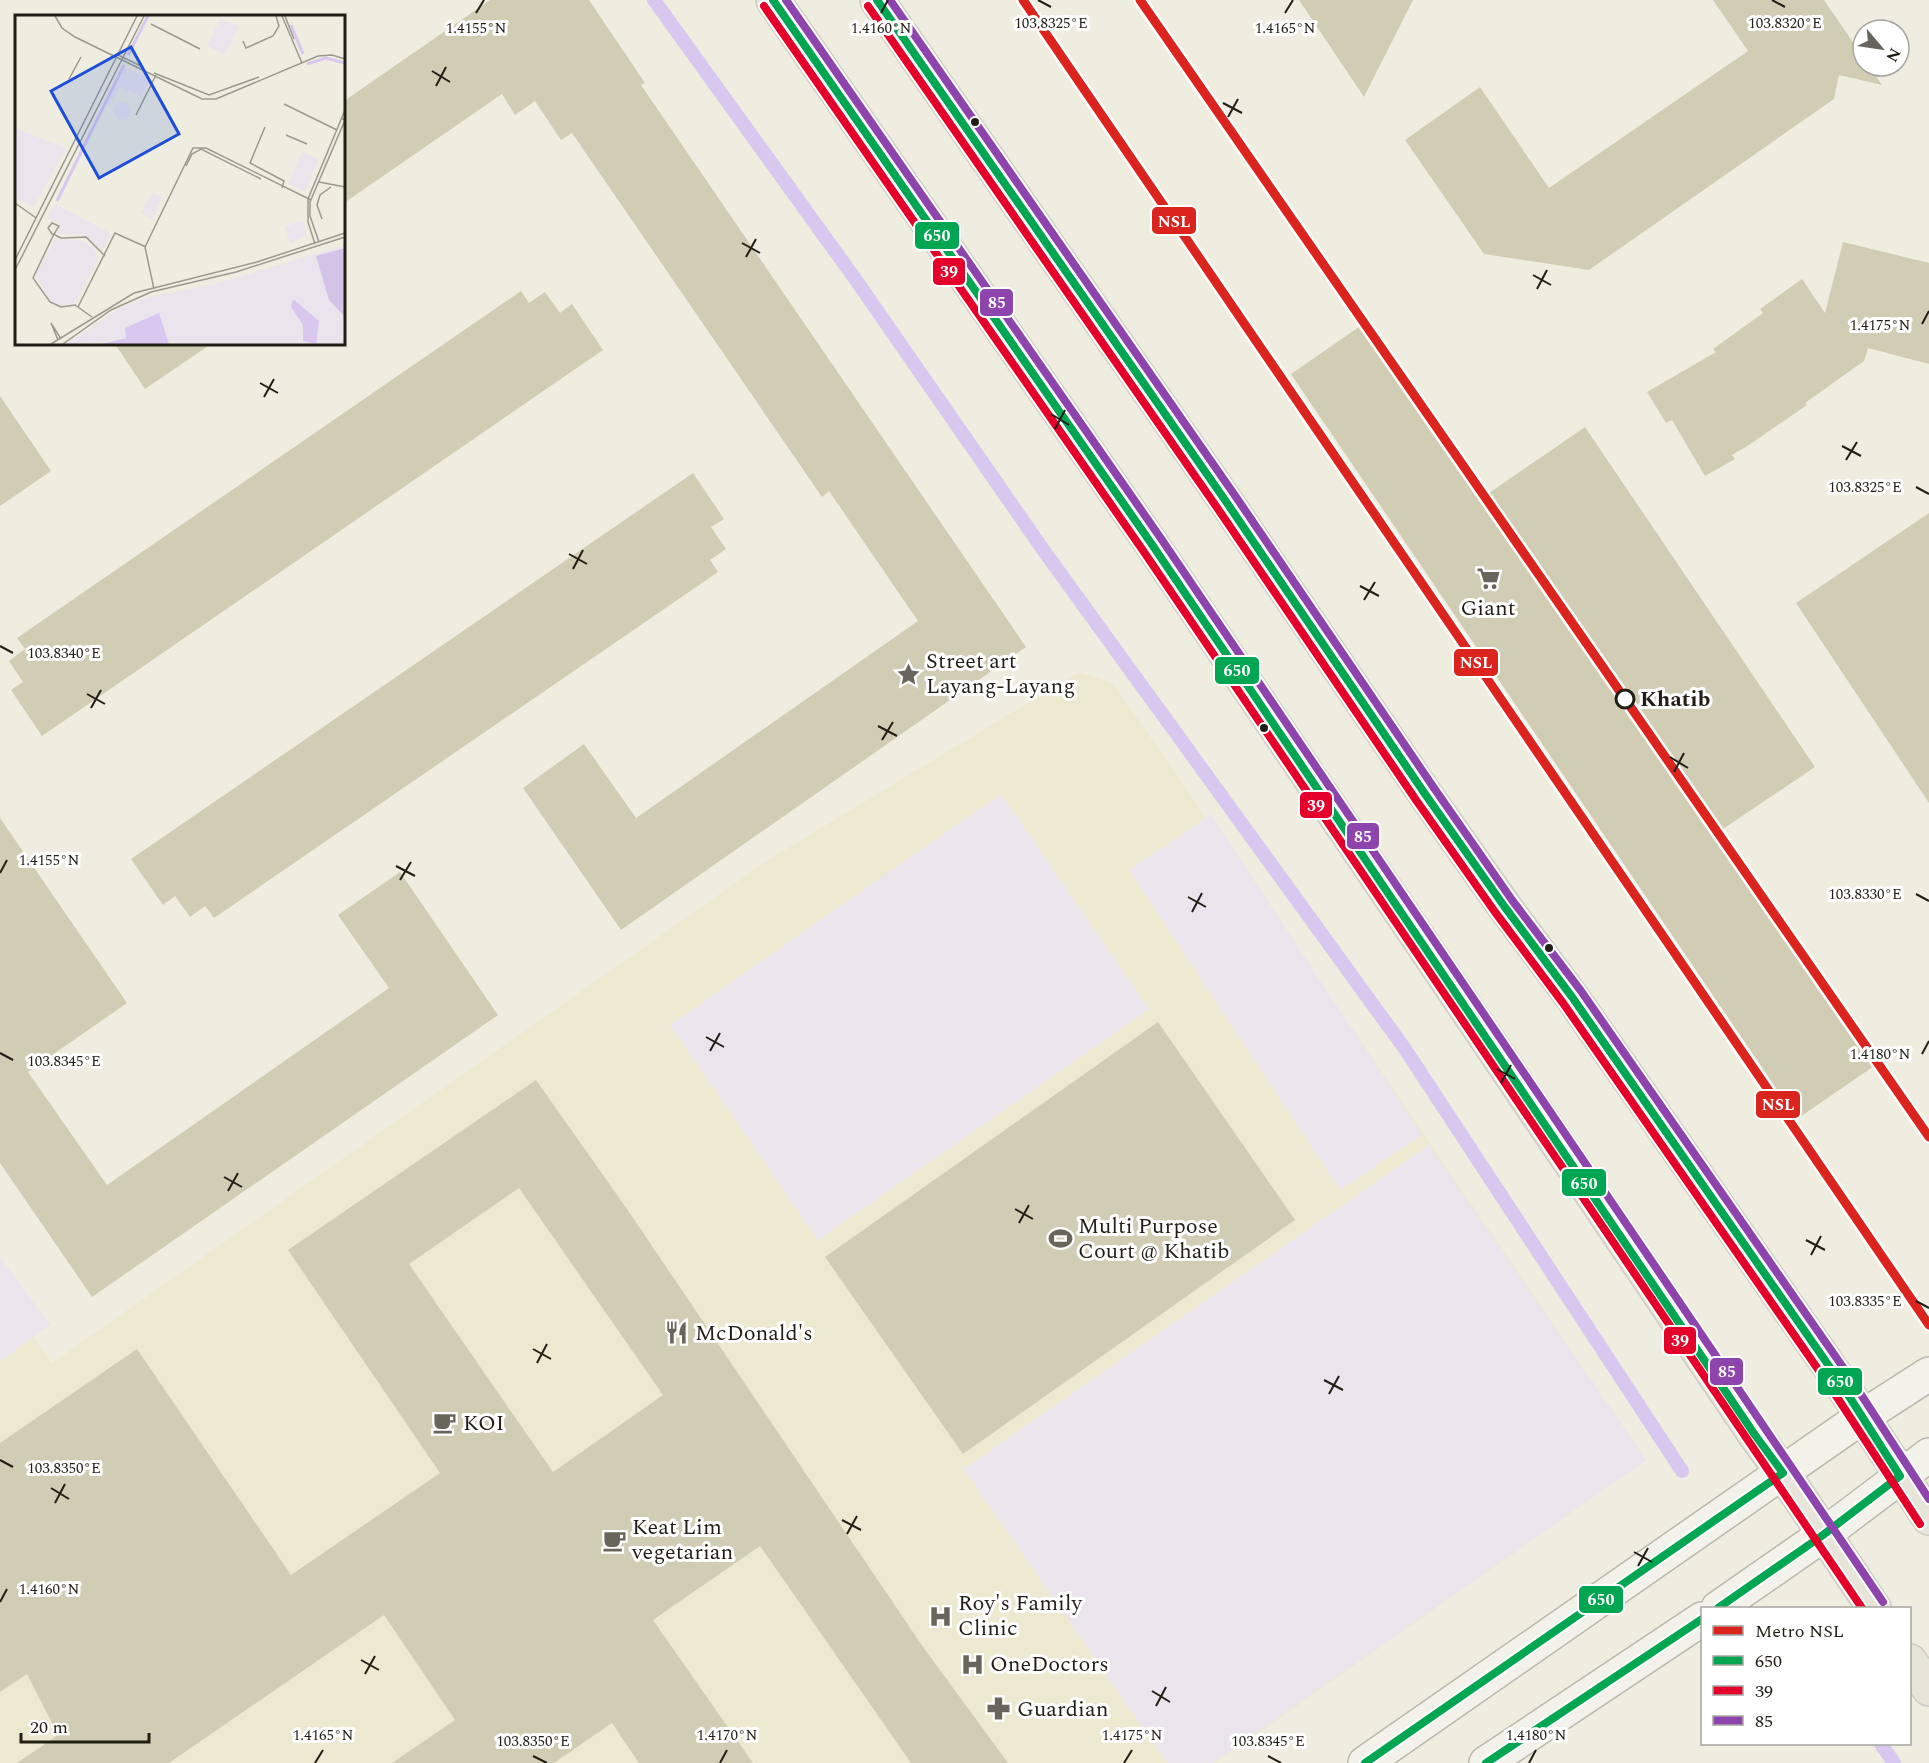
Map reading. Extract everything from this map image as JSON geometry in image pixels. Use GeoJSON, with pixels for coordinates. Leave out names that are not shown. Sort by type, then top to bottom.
{"type":"FeatureCollection","features":[{"type":"Feature","properties":{"kind":"main road"},"geometry":{"type":"LineString","coordinates":[[773,0],[1153,546],[1755,1436],[1783,1473],[1873,1607]]}},
{"type":"Feature","properties":{"kind":"main road"},"geometry":{"type":"LineString","coordinates":[[877,0],[1227,503],[1425,794],[1579,1007],[1838,1379],[1929,1518]]}},
{"type":"Feature","properties":{"kind":"main road"},"geometry":{"type":"LineString","coordinates":[[1365,1763],[1862,1418],[1929,1374]]}},
{"type":"Feature","properties":{"kind":"main road"},"geometry":{"type":"LineString","coordinates":[[1719,1607],[1823,1535],[1929,1455]]}},
{"type":"Feature","properties":{"kind":"main road"},"geometry":{"type":"LineString","coordinates":[[1486,1763],[1701,1620]]}},
{"type":"Feature","properties":{"kind":"main road"},"geometry":{"type":"LineString","coordinates":[[1911,1662],[1929,1689]]}},
{"type":"Feature","properties":{"kind":"shaded area"},"geometry":{"type":"Polygon","coordinates":[[[1079,672],[1113,683],[1341,1012],[1646,1460],[1216,1763],[0,1763],[0,1292],[52,1363],[768,860],[1079,672]]]}},
{"type":"Feature","properties":{"kind":"shaded area"},"geometry":{"type":"Polygon","coordinates":[[[1001,794],[1149,1009],[818,1240],[670,1025],[1001,794]]]}},
{"type":"Feature","properties":{"kind":"shaded area"},"geometry":{"type":"Polygon","coordinates":[[[1211,815],[1422,1135],[1340,1190],[1129,870],[1211,815]]]}},
{"type":"Feature","properties":{"kind":"shaded area"},"geometry":{"type":"Polygon","coordinates":[[[1429,1145],[1646,1460],[1213,1763],[1167,1763],[964,1469],[1429,1145]]]}},
{"type":"Feature","properties":{"kind":"shaded area"},"geometry":{"type":"Polygon","coordinates":[[[0,1257],[50,1325],[0,1361],[0,1257]]]}},
{"type":"Feature","properties":{"kind":"building"},"geometry":{"type":"Polygon","coordinates":[[[490,0],[589,0],[645,83],[641,85],[1026,647],[621,930],[523,788],[584,744],[636,818],[918,621],[829,491],[822,497],[572,133],[561,140],[535,101],[515,115],[502,94],[345,202],[345,100],[490,0]]]}},
{"type":"Feature","properties":{"kind":"building"},"geometry":{"type":"Polygon","coordinates":[[[1299,0],[1413,0],[1364,97],[1299,0]]]}},
{"type":"Feature","properties":{"kind":"building"},"geometry":{"type":"Polygon","coordinates":[[[1713,0],[1824,0],[1851,39],[1851,78],[1839,75],[1834,99],[1589,270],[1484,254],[1405,140],[1480,87],[1549,188],[1748,51],[1713,0]]]}},
{"type":"Feature","properties":{"kind":"building"},"geometry":{"type":"Polygon","coordinates":[[[1852,78],[1877,78],[1882,85],[1852,78]]]}},
{"type":"Feature","properties":{"kind":"building"},"geometry":{"type":"Polygon","coordinates":[[[1843,242],[1929,263],[1929,364],[1868,348],[1864,361],[1805,403],[1807,405],[1732,455],[1735,459],[1705,476],[1672,420],[1666,423],[1647,392],[1716,352],[1713,349],[1763,313],[1760,309],[1802,279],[1825,313],[1843,242]]]}},
{"type":"Feature","properties":{"kind":"building"},"geometry":{"type":"Polygon","coordinates":[[[521,291],[529,303],[545,292],[560,313],[572,304],[603,350],[42,736],[11,690],[23,682],[9,661],[25,649],[17,638],[521,291]]]}},
{"type":"Feature","properties":{"kind":"building"},"geometry":{"type":"Polygon","coordinates":[[[1369,320],[1489,493],[1585,427],[1815,767],[1717,833],[1877,1064],[1797,1119],[1291,374],[1369,320]]]}},
{"type":"Feature","properties":{"kind":"building"},"geometry":{"type":"Polygon","coordinates":[[[116,345],[210,345],[145,389],[116,345]]]}},
{"type":"Feature","properties":{"kind":"building"},"geometry":{"type":"Polygon","coordinates":[[[0,396],[51,471],[0,506],[0,396]]]}},
{"type":"Feature","properties":{"kind":"building"},"geometry":{"type":"Polygon","coordinates":[[[693,473],[724,519],[711,527],[726,549],[710,560],[718,572],[214,918],[205,906],[190,917],[175,896],[163,905],[131,859],[693,473]]]}},
{"type":"Feature","properties":{"kind":"building"},"geometry":{"type":"Polygon","coordinates":[[[1929,513],[1929,803],[1796,603],[1929,513]]]}},
{"type":"Feature","properties":{"kind":"building"},"geometry":{"type":"Polygon","coordinates":[[[0,818],[127,1003],[28,1072],[107,1185],[389,988],[338,915],[400,872],[498,1015],[92,1297],[0,1163],[0,818]]]}},
{"type":"Feature","properties":{"kind":"building","name":"Multi Purpose Court @ Khatib"},"geometry":{"type":"Polygon","coordinates":[[[1158,1022],[1295,1220],[963,1454],[825,1257],[1158,1022]]]}},
{"type":"Feature","properties":{"kind":"building"},"geometry":{"type":"Polygon","coordinates":[[[536,1080],[627,1209],[921,1644],[1008,1763],[911,1763],[760,1546],[653,1620],[753,1763],[639,1763],[612,1723],[554,1763],[392,1763],[455,1720],[384,1615],[169,1763],[17,1763],[58,1735],[27,1674],[0,1692],[0,1443],[137,1349],[291,1575],[440,1473],[288,1250],[536,1080]],[[519,1188],[409,1264],[553,1472],[663,1395],[519,1188]]]}},
{"type":"Feature","properties":{"kind":"waterway"},"geometry":{"type":"LineString","coordinates":[[654,0],[858,283],[1044,551],[1405,1049],[1682,1471]]}},
{"type":"Feature","properties":{"kind":"waterway"},"geometry":{"type":"LineString","coordinates":[[1882,1745],[1894,1763]]}},
{"type":"Feature","properties":{"kind":"metro line","name":"NSL"},"geometry":{"type":"LineString","coordinates":[[1023,0],[1929,1325]]}},
{"type":"Feature","properties":{"kind":"metro line","name":"NSL"},"geometry":{"type":"LineString","coordinates":[[1140,0],[1929,1137]]}},
{"type":"Feature","properties":{"kind":"transit line","name":"650"},"geometry":{"type":"LineString","coordinates":[[773,0],[1153,546],[1783,1473],[1365,1763]]}},
{"type":"Feature","properties":{"kind":"transit line","name":"85"},"geometry":{"type":"LineString","coordinates":[[786,0],[1162,540],[1883,1602]]}},
{"type":"Feature","properties":{"kind":"transit line","name":"650"},"geometry":{"type":"LineString","coordinates":[[877,0],[1227,503],[1425,794],[1572,997],[1838,1379],[1900,1476],[1823,1535],[1719,1607]]}},
{"type":"Feature","properties":{"kind":"transit line","name":"85"},"geometry":{"type":"LineString","coordinates":[[890,0],[1236,497],[1512,900],[1581,991],[1847,1373],[1929,1499]]}},
{"type":"Feature","properties":{"kind":"transit line","name":"39"},"geometry":{"type":"LineString","coordinates":[[764,6],[1144,552],[1861,1607]]}},
{"type":"Feature","properties":{"kind":"transit line","name":"39"},"geometry":{"type":"LineString","coordinates":[[868,6],[1218,509],[1416,800],[1563,1003],[1829,1385],[1920,1524]]}},
{"type":"Feature","properties":{"kind":"transit line","name":"650"},"geometry":{"type":"LineString","coordinates":[[1486,1763],[1701,1620]]}},
{"type":"Feature","properties":{"kind":"place","name":"Giant"},"geometry":{"type":"Point","coordinates":[1488,579]}},
{"type":"Feature","properties":{"kind":"place","name":"Street art Layang-Layang"},"geometry":{"type":"Point","coordinates":[908,674]}},
{"type":"Feature","properties":{"kind":"place","name":"Khatib"},"geometry":{"type":"Point","coordinates":[1625,699]}},
{"type":"Feature","properties":{"kind":"place","name":"Multi Purpose Court @ Khatib"},"geometry":{"type":"Point","coordinates":[1060,1239]}},
{"type":"Feature","properties":{"kind":"place","name":"McDonald's"},"geometry":{"type":"Point","coordinates":[677,1333]}},
{"type":"Feature","properties":{"kind":"place","name":"KOI"},"geometry":{"type":"Point","coordinates":[445,1423]}},
{"type":"Feature","properties":{"kind":"place","name":"Keat Lim vegetarian"},"geometry":{"type":"Point","coordinates":[614,1540]}},
{"type":"Feature","properties":{"kind":"place","name":"Roy's Family Clinic"},"geometry":{"type":"Point","coordinates":[940,1616]}},
{"type":"Feature","properties":{"kind":"place","name":"OneDoctors"},"geometry":{"type":"Point","coordinates":[972,1664]}},
{"type":"Feature","properties":{"kind":"place","name":"Guardian"},"geometry":{"type":"Point","coordinates":[999,1709]}}]}
